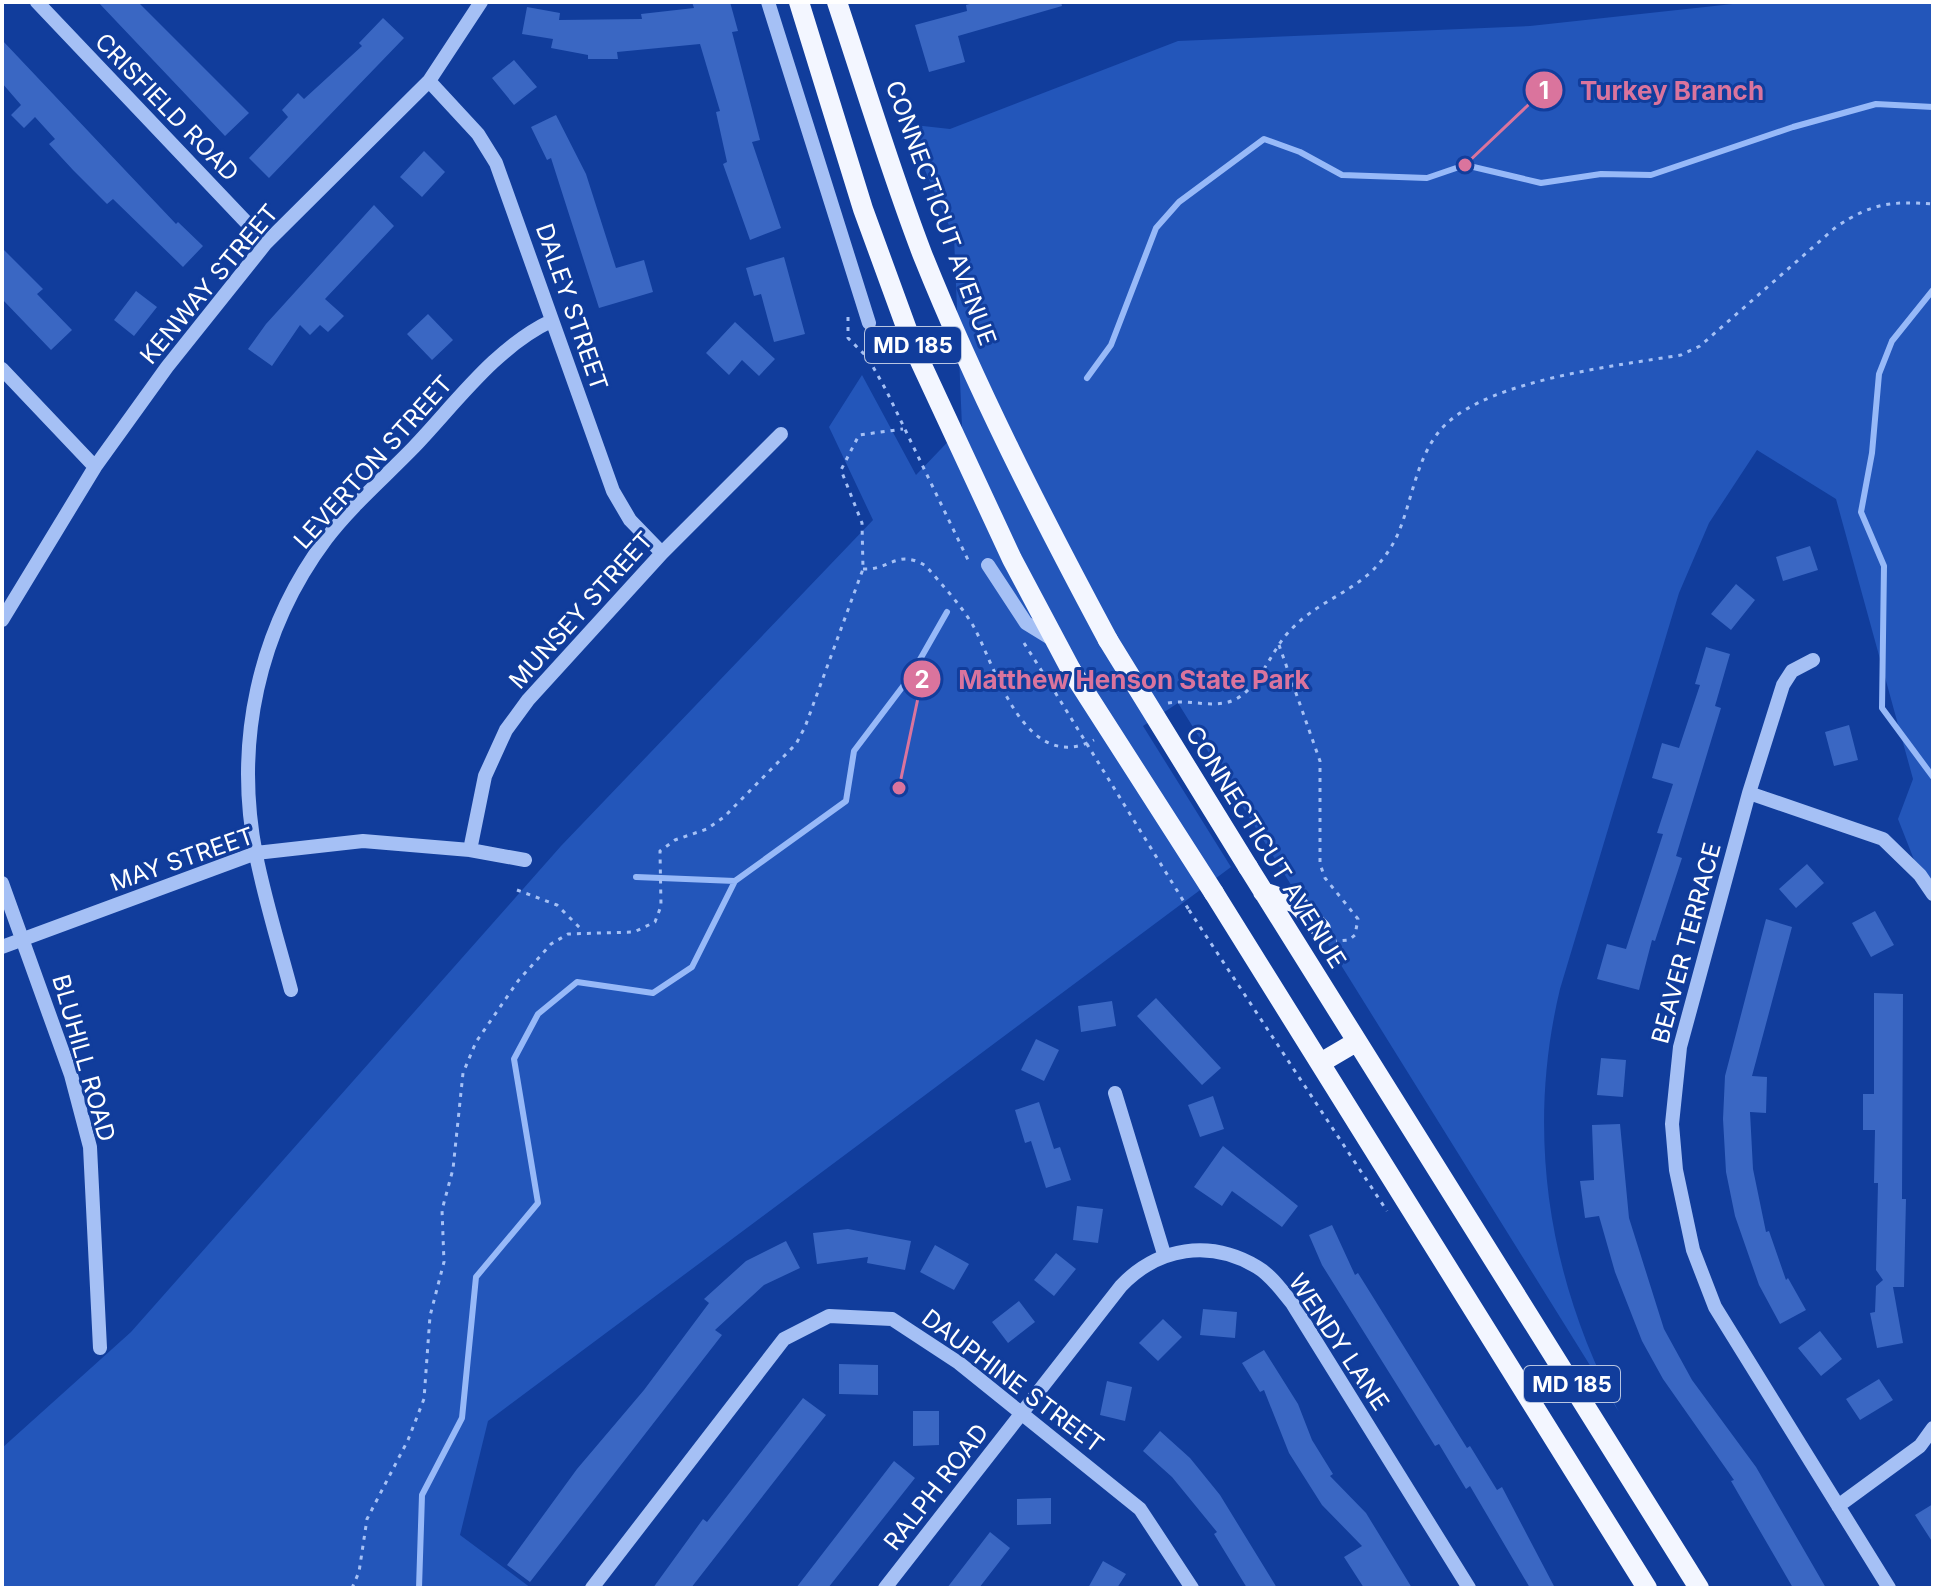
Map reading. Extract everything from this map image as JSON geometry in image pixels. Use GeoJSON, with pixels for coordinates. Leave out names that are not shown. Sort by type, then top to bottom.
{"type":"FeatureCollection","features":[{"type":"Feature","properties":{"kind":"main road","name":"MD 185"},"geometry":{"type":"LineString","coordinates":[[799,2],[863,209],[913,346],[1012,559],[1055,641],[1322,1062],[1647,1588]]}},
{"type":"Feature","properties":{"kind":"main road","name":"CONNECTICUT AVENUE"},"geometry":{"type":"LineString","coordinates":[[837,2],[922,253],[961,346],[1051,534],[1108,640],[1699,1588]]}},
{"type":"Feature","properties":{"kind":"main road"},"geometry":{"type":"LineString","coordinates":[[1263,892],[1296,903],[1321,929]]}},
{"type":"Feature","properties":{"kind":"main road"},"geometry":{"type":"LineString","coordinates":[[1322,1062],[1356,1042]]}},
{"type":"Feature","properties":{"kind":"street","name":"CRISFIELD ROAD"},"geometry":{"type":"LineString","coordinates":[[37,2],[266,243]]}},
{"type":"Feature","properties":{"kind":"street","name":"KENWAY STREET"},"geometry":{"type":"LineString","coordinates":[[2,620],[95,467],[167,367],[266,243],[429,81],[481,2]]}},
{"type":"Feature","properties":{"kind":"street"},"geometry":{"type":"LineString","coordinates":[[768,2],[869,323]]}},
{"type":"Feature","properties":{"kind":"street","name":"DALEY STREET"},"geometry":{"type":"LineString","coordinates":[[429,81],[478,134],[496,163],[528,245],[551,321],[613,491],[630,520],[662,553]]}},
{"type":"Feature","properties":{"kind":"street","name":"LEVERTON STREET"},"geometry":{"type":"LineString","coordinates":[[291,990],[256,853],[248,788],[252,708],[269,638],[301,575],[327,537],[521,338],[551,321]]}},
{"type":"Feature","properties":{"kind":"street"},"geometry":{"type":"LineString","coordinates":[[2,369],[95,467]]}},
{"type":"Feature","properties":{"kind":"street","name":"MUNSEY STREET"},"geometry":{"type":"LineString","coordinates":[[470,850],[485,776],[506,730],[528,700],[662,553],[781,434]]}},
{"type":"Feature","properties":{"kind":"street"},"geometry":{"type":"LineString","coordinates":[[983,570],[1026,623],[1055,641]]}},
{"type":"Feature","properties":{"kind":"street","name":"BEAVER TERRACE"},"geometry":{"type":"LineString","coordinates":[[1813,660],[1792,671],[1783,685],[1749,793],[1680,1047],[1672,1124],[1676,1170],[1693,1250],[1715,1307],[1889,1588]]}},
{"type":"Feature","properties":{"kind":"street"},"geometry":{"type":"LineString","coordinates":[[1749,793],[1883,839],[1920,875],[1933,894]]}},
{"type":"Feature","properties":{"kind":"street","name":"MAY STREET"},"geometry":{"type":"LineString","coordinates":[[2,947],[256,853],[363,841],[470,850],[525,860]]}},
{"type":"Feature","properties":{"kind":"street","name":"BLUHILL ROAD"},"geometry":{"type":"LineString","coordinates":[[2,883],[71,1075],[90,1147],[100,1348]]}},
{"type":"Feature","properties":{"kind":"street"},"geometry":{"type":"LineString","coordinates":[[1021,1414],[1121,1286],[1164,1254],[1115,1093]]}},
{"type":"Feature","properties":{"kind":"street","name":"WENDY LANE"},"geometry":{"type":"LineString","coordinates":[[1164,1254],[1198,1249],[1232,1255],[1260,1268],[1292,1303],[1469,1588]]}},
{"type":"Feature","properties":{"kind":"street","name":"DAUPHINE STREET"},"geometry":{"type":"LineString","coordinates":[[592,1588],[784,1339],[829,1316],[892,1319],[959,1363],[1140,1509],[1192,1588]]}},
{"type":"Feature","properties":{"kind":"street","name":"RALPH ROAD"},"geometry":{"type":"LineString","coordinates":[[885,1588],[1021,1414]]}},
{"type":"Feature","properties":{"kind":"street"},"geometry":{"type":"LineString","coordinates":[[1838,1506],[1920,1446],[1933,1428]]}},
{"type":"Feature","properties":{"kind":"path"},"geometry":{"type":"LineString","coordinates":[[1161,705],[1188,700],[1230,702],[1251,687],[1278,644],[1303,617],[1371,575],[1398,534],[1431,444],[1445,426],[1464,411],[1507,392],[1550,379],[1681,355],[1700,346],[1836,227],[1859,212],[1894,201],[1933,204]]}},
{"type":"Feature","properties":{"kind":"path"},"geometry":{"type":"LineString","coordinates":[[859,290],[845,296],[849,309],[848,338],[868,358],[964,557],[983,570]]}},
{"type":"Feature","properties":{"kind":"path"},"geometry":{"type":"LineString","coordinates":[[352,1588],[359,1572],[367,1519],[408,1440],[424,1399],[430,1316],[444,1262],[442,1210],[453,1169],[463,1073],[492,1016],[535,959],[568,934],[645,930],[655,922],[661,906],[658,867],[665,845],[692,837],[724,817],[796,744],[863,569],[862,523],[842,479],[842,462],[856,439],[868,432],[903,429]]}},
{"type":"Feature","properties":{"kind":"path"},"geometry":{"type":"LineString","coordinates":[[863,569],[902,559],[916,560],[926,566],[974,627],[992,670],[1028,729],[1037,737],[1058,746],[1082,746],[1097,738]]}},
{"type":"Feature","properties":{"kind":"path"},"geometry":{"type":"LineString","coordinates":[[1278,644],[1317,748],[1322,790],[1317,846],[1320,864],[1325,878],[1358,919],[1355,935],[1349,940],[1331,939],[1321,929]]}},
{"type":"Feature","properties":{"kind":"path"},"geometry":{"type":"LineString","coordinates":[[1050,684],[1189,910]]}},
{"type":"Feature","properties":{"kind":"path"},"geometry":{"type":"LineString","coordinates":[[517,890],[557,905],[583,931]]}},
{"type":"Feature","properties":{"kind":"shaded area"},"geometry":{"type":"Polygon","coordinates":[[[1751,2],[1933,2],[1933,894],[1920,875],[1898,819],[1913,779],[1836,499],[1757,450],[1709,523],[1679,593],[1560,989],[1550,1044],[1545,1098],[1545,1152],[1550,1206],[1560,1259],[1575,1311],[1619,1412],[1178,703],[1143,726],[1231,867],[488,1421],[460,1535],[531,1588],[2,1588],[2,1448],[131,1332],[561,846],[873,520],[829,427],[862,375],[916,475],[962,427],[954,237],[905,124],[950,129],[1178,41],[1530,26],[1751,2]]]}},
{"type":"Feature","properties":{"kind":"building"},"geometry":{"type":"Polygon","coordinates":[[[98,2],[138,2],[249,113],[225,136],[98,2]]]}},
{"type":"Feature","properties":{"kind":"building"},"geometry":{"type":"Polygon","coordinates":[[[692,2],[730,2],[738,31],[732,32],[760,140],[752,142],[781,228],[750,240],[723,164],[727,162],[716,112],[720,111],[700,44],[617,52],[618,59],[588,59],[588,55],[551,48],[553,39],[522,34],[527,7],[560,13],[559,20],[642,19],[641,14],[694,8],[692,2]]]}},
{"type":"Feature","properties":{"kind":"building"},"geometry":{"type":"Polygon","coordinates":[[[977,2],[1061,2],[1062,6],[958,36],[965,62],[929,72],[915,25],[967,11],[966,5],[977,2]]]}},
{"type":"Feature","properties":{"kind":"building"},"geometry":{"type":"Polygon","coordinates":[[[383,18],[404,38],[269,178],[249,158],[288,117],[282,110],[298,93],[304,99],[362,46],[359,43],[383,18]]]}},
{"type":"Feature","properties":{"kind":"building"},"geometry":{"type":"Polygon","coordinates":[[[2,40],[176,224],[178,222],[203,246],[183,267],[113,199],[107,204],[73,170],[49,144],[55,139],[35,117],[24,128],[11,115],[21,105],[2,83],[2,40]]]}},
{"type":"Feature","properties":{"kind":"building"},"geometry":{"type":"Polygon","coordinates":[[[514,60],[537,87],[514,105],[492,78],[514,60]]]}},
{"type":"Feature","properties":{"kind":"building"},"geometry":{"type":"Polygon","coordinates":[[[556,115],[586,174],[616,268],[644,260],[653,292],[599,308],[551,158],[547,160],[531,127],[556,115]]]}},
{"type":"Feature","properties":{"kind":"building"},"geometry":{"type":"Polygon","coordinates":[[[424,151],[445,172],[422,197],[400,177],[424,151]]]}},
{"type":"Feature","properties":{"kind":"building"},"geometry":{"type":"Polygon","coordinates":[[[374,205],[394,226],[325,299],[344,316],[328,332],[320,325],[310,335],[300,325],[272,366],[248,349],[266,324],[374,205]]]}},
{"type":"Feature","properties":{"kind":"building"},"geometry":{"type":"Polygon","coordinates":[[[2,248],[43,289],[37,294],[72,330],[51,350],[2,299],[2,248]]]}},
{"type":"Feature","properties":{"kind":"building"},"geometry":{"type":"Polygon","coordinates":[[[784,257],[805,334],[774,342],[761,294],[754,296],[746,268],[784,257]]]}},
{"type":"Feature","properties":{"kind":"building"},"geometry":{"type":"Polygon","coordinates":[[[136,291],[157,307],[134,336],[114,320],[136,291]]]}},
{"type":"Feature","properties":{"kind":"building"},"geometry":{"type":"Polygon","coordinates":[[[428,314],[453,340],[432,360],[407,334],[428,314]]]}},
{"type":"Feature","properties":{"kind":"building"},"geometry":{"type":"Polygon","coordinates":[[[735,322],[775,359],[759,376],[742,360],[729,375],[706,353],[735,322]]]}},
{"type":"Feature","properties":{"kind":"building"},"geometry":{"type":"Polygon","coordinates":[[[1810,546],[1818,570],[1783,581],[1776,557],[1810,546]]]}},
{"type":"Feature","properties":{"kind":"building"},"geometry":{"type":"Polygon","coordinates":[[[1736,584],[1755,600],[1731,630],[1711,614],[1736,584]]]}},
{"type":"Feature","properties":{"kind":"building"},"geometry":{"type":"Polygon","coordinates":[[[1706,647],[1730,654],[1715,706],[1721,708],[1676,856],[1682,858],[1655,941],[1652,940],[1639,990],[1597,979],[1607,944],[1626,949],[1663,834],[1657,833],[1673,784],[1652,778],[1662,743],[1679,748],[1700,685],[1695,684],[1706,647]]]}},
{"type":"Feature","properties":{"kind":"building"},"geometry":{"type":"Polygon","coordinates":[[[1849,725],[1858,760],[1834,766],[1825,732],[1849,725]]]}},
{"type":"Feature","properties":{"kind":"building"},"geometry":{"type":"Polygon","coordinates":[[[1807,864],[1824,883],[1796,908],[1779,889],[1807,864]]]}},
{"type":"Feature","properties":{"kind":"building"},"geometry":{"type":"Polygon","coordinates":[[[1875,911],[1894,945],[1871,957],[1852,923],[1875,911]]]}},
{"type":"Feature","properties":{"kind":"building"},"geometry":{"type":"Polygon","coordinates":[[[1766,919],[1792,927],[1752,1076],[1767,1077],[1766,1113],[1750,1112],[1753,1169],[1766,1232],[1769,1231],[1786,1280],[1788,1278],[1806,1310],[1780,1324],[1759,1285],[1735,1216],[1726,1172],[1723,1119],[1725,1076],[1766,919]]]}},
{"type":"Feature","properties":{"kind":"building"},"geometry":{"type":"Polygon","coordinates":[[[1874,993],[1903,994],[1902,1199],[1906,1199],[1904,1287],[1893,1287],[1903,1343],[1877,1348],[1870,1313],[1875,1312],[1876,1286],[1883,1280],[1876,1270],[1878,1183],[1874,1183],[1875,1130],[1863,1130],[1863,1094],[1874,1094],[1874,993]]]}},
{"type":"Feature","properties":{"kind":"building"},"geometry":{"type":"Polygon","coordinates":[[[1156,998],[1221,1068],[1202,1085],[1137,1016],[1156,998]]]}},
{"type":"Feature","properties":{"kind":"building"},"geometry":{"type":"Polygon","coordinates":[[[1112,1001],[1116,1026],[1081,1032],[1078,1006],[1112,1001]]]}},
{"type":"Feature","properties":{"kind":"building"},"geometry":{"type":"Polygon","coordinates":[[[1036,1039],[1059,1050],[1044,1081],[1021,1070],[1036,1039]]]}},
{"type":"Feature","properties":{"kind":"building"},"geometry":{"type":"Polygon","coordinates":[[[1601,1058],[1626,1060],[1623,1097],[1597,1095],[1601,1058]]]}},
{"type":"Feature","properties":{"kind":"building"},"geometry":{"type":"Polygon","coordinates":[[[1213,1096],[1224,1129],[1200,1137],[1188,1105],[1213,1096]]]}},
{"type":"Feature","properties":{"kind":"building"},"geometry":{"type":"Polygon","coordinates":[[[1039,1102],[1054,1149],[1060,1147],[1071,1180],[1046,1188],[1031,1141],[1025,1143],[1015,1110],[1039,1102]]]}},
{"type":"Feature","properties":{"kind":"building"},"geometry":{"type":"Polygon","coordinates":[[[1620,1124],[1629,1218],[1664,1329],[1692,1380],[1756,1467],[1826,1588],[1793,1588],[1731,1481],[1734,1480],[1663,1379],[1642,1341],[1615,1272],[1599,1216],[1585,1218],[1580,1181],[1594,1180],[1592,1125],[1620,1124]]]}},
{"type":"Feature","properties":{"kind":"building"},"geometry":{"type":"Polygon","coordinates":[[[1223,1146],[1298,1206],[1282,1227],[1232,1191],[1222,1206],[1194,1187],[1223,1146]]]}},
{"type":"Feature","properties":{"kind":"building"},"geometry":{"type":"Polygon","coordinates":[[[1077,1206],[1103,1209],[1098,1243],[1073,1240],[1077,1206]]]}},
{"type":"Feature","properties":{"kind":"building"},"geometry":{"type":"Polygon","coordinates":[[[1332,1225],[1355,1275],[1358,1273],[1467,1448],[1470,1446],[1497,1490],[1502,1487],[1555,1588],[1530,1588],[1470,1486],[1466,1489],[1439,1444],[1435,1446],[1322,1265],[1309,1235],[1332,1225]]]}},
{"type":"Feature","properties":{"kind":"building"},"geometry":{"type":"Polygon","coordinates":[[[848,1229],[911,1241],[905,1270],[867,1263],[868,1257],[817,1264],[813,1233],[848,1229]]]}},
{"type":"Feature","properties":{"kind":"building"},"geometry":{"type":"Polygon","coordinates":[[[786,1241],[800,1268],[764,1285],[715,1330],[722,1335],[530,1582],[507,1565],[577,1469],[644,1390],[709,1303],[704,1299],[746,1261],[786,1241]]]}},
{"type":"Feature","properties":{"kind":"building"},"geometry":{"type":"Polygon","coordinates":[[[935,1245],[969,1264],[954,1290],[920,1272],[935,1245]]]}},
{"type":"Feature","properties":{"kind":"building"},"geometry":{"type":"Polygon","coordinates":[[[1056,1253],[1076,1269],[1054,1296],[1034,1280],[1056,1253]]]}},
{"type":"Feature","properties":{"kind":"building"},"geometry":{"type":"Polygon","coordinates":[[[1019,1301],[1035,1322],[1008,1343],[992,1322],[1019,1301]]]}},
{"type":"Feature","properties":{"kind":"building"},"geometry":{"type":"Polygon","coordinates":[[[1203,1309],[1237,1312],[1235,1338],[1200,1335],[1203,1309]]]}},
{"type":"Feature","properties":{"kind":"building"},"geometry":{"type":"Polygon","coordinates":[[[1163,1319],[1182,1337],[1158,1361],[1139,1343],[1163,1319]]]}},
{"type":"Feature","properties":{"kind":"building"},"geometry":{"type":"Polygon","coordinates":[[[1820,1331],[1842,1359],[1821,1376],[1798,1348],[1820,1331]]]}},
{"type":"Feature","properties":{"kind":"building"},"geometry":{"type":"Polygon","coordinates":[[[1264,1350],[1298,1404],[1312,1440],[1333,1474],[1330,1476],[1366,1513],[1412,1588],[1364,1588],[1344,1557],[1362,1546],[1322,1505],[1289,1453],[1264,1390],[1260,1392],[1242,1363],[1264,1350]]]}},
{"type":"Feature","properties":{"kind":"building"},"geometry":{"type":"Polygon","coordinates":[[[839,1364],[878,1365],[878,1395],[839,1394],[839,1364]]]}},
{"type":"Feature","properties":{"kind":"building"},"geometry":{"type":"Polygon","coordinates":[[[1879,1379],[1893,1400],[1860,1420],[1846,1399],[1879,1379]]]}},
{"type":"Feature","properties":{"kind":"building"},"geometry":{"type":"Polygon","coordinates":[[[1107,1381],[1132,1387],[1125,1421],[1100,1415],[1107,1381]]]}},
{"type":"Feature","properties":{"kind":"building"},"geometry":{"type":"Polygon","coordinates":[[[803,1398],[826,1415],[691,1588],[653,1588],[703,1519],[707,1522],[803,1398]]]}},
{"type":"Feature","properties":{"kind":"building"},"geometry":{"type":"Polygon","coordinates":[[[913,1411],[939,1411],[939,1445],[913,1446],[913,1411]]]}},
{"type":"Feature","properties":{"kind":"building"},"geometry":{"type":"Polygon","coordinates":[[[1160,1431],[1190,1458],[1220,1495],[1277,1588],[1247,1588],[1214,1534],[1217,1532],[1172,1477],[1143,1451],[1160,1431]]]}},
{"type":"Feature","properties":{"kind":"building"},"geometry":{"type":"Polygon","coordinates":[[[894,1461],[915,1478],[828,1588],[796,1588],[894,1461]]]}},
{"type":"Feature","properties":{"kind":"building"},"geometry":{"type":"Polygon","coordinates":[[[1051,1498],[1051,1524],[1017,1525],[1017,1499],[1051,1498]]]}},
{"type":"Feature","properties":{"kind":"building"},"geometry":{"type":"Polygon","coordinates":[[[1933,1504],[1933,1543],[1915,1515],[1933,1504]]]}},
{"type":"Feature","properties":{"kind":"building"},"geometry":{"type":"Polygon","coordinates":[[[990,1532],[1010,1548],[979,1588],[947,1588],[990,1532]]]}},
{"type":"Feature","properties":{"kind":"building"},"geometry":{"type":"Polygon","coordinates":[[[1103,1561],[1126,1574],[1117,1588],[1088,1588],[1103,1561]]]}},
{"type":"Feature","properties":{"kind":"waterway"},"geometry":{"type":"LineString","coordinates":[[1087,378],[1111,345],[1156,228],[1179,202],[1264,139],[1300,152],[1342,175],[1427,178],[1465,165],[1541,183],[1601,174],[1651,175],[1793,127],[1876,104],[1933,107]]}},
{"type":"Feature","properties":{"kind":"waterway"},"geometry":{"type":"LineString","coordinates":[[1933,290],[1892,341],[1879,374],[1872,453],[1861,512],[1884,566],[1882,708],[1933,777]]}},
{"type":"Feature","properties":{"kind":"waterway"},"geometry":{"type":"LineString","coordinates":[[419,1588],[422,1495],[462,1418],[476,1277],[538,1203],[514,1059],[538,1014],[577,982],[653,993],[692,967],[735,881],[846,801],[854,751],[910,677],[947,612]]}},
{"type":"Feature","properties":{"kind":"waterway"},"geometry":{"type":"LineString","coordinates":[[636,877],[735,881]]}},
{"type":"Feature","properties":{"kind":"place","name":"Turkey Branch"},"geometry":{"type":"Point","coordinates":[1465,165]}},
{"type":"Feature","properties":{"kind":"place","name":"Matthew Henson State Park"},"geometry":{"type":"Point","coordinates":[899,788]}}]}
